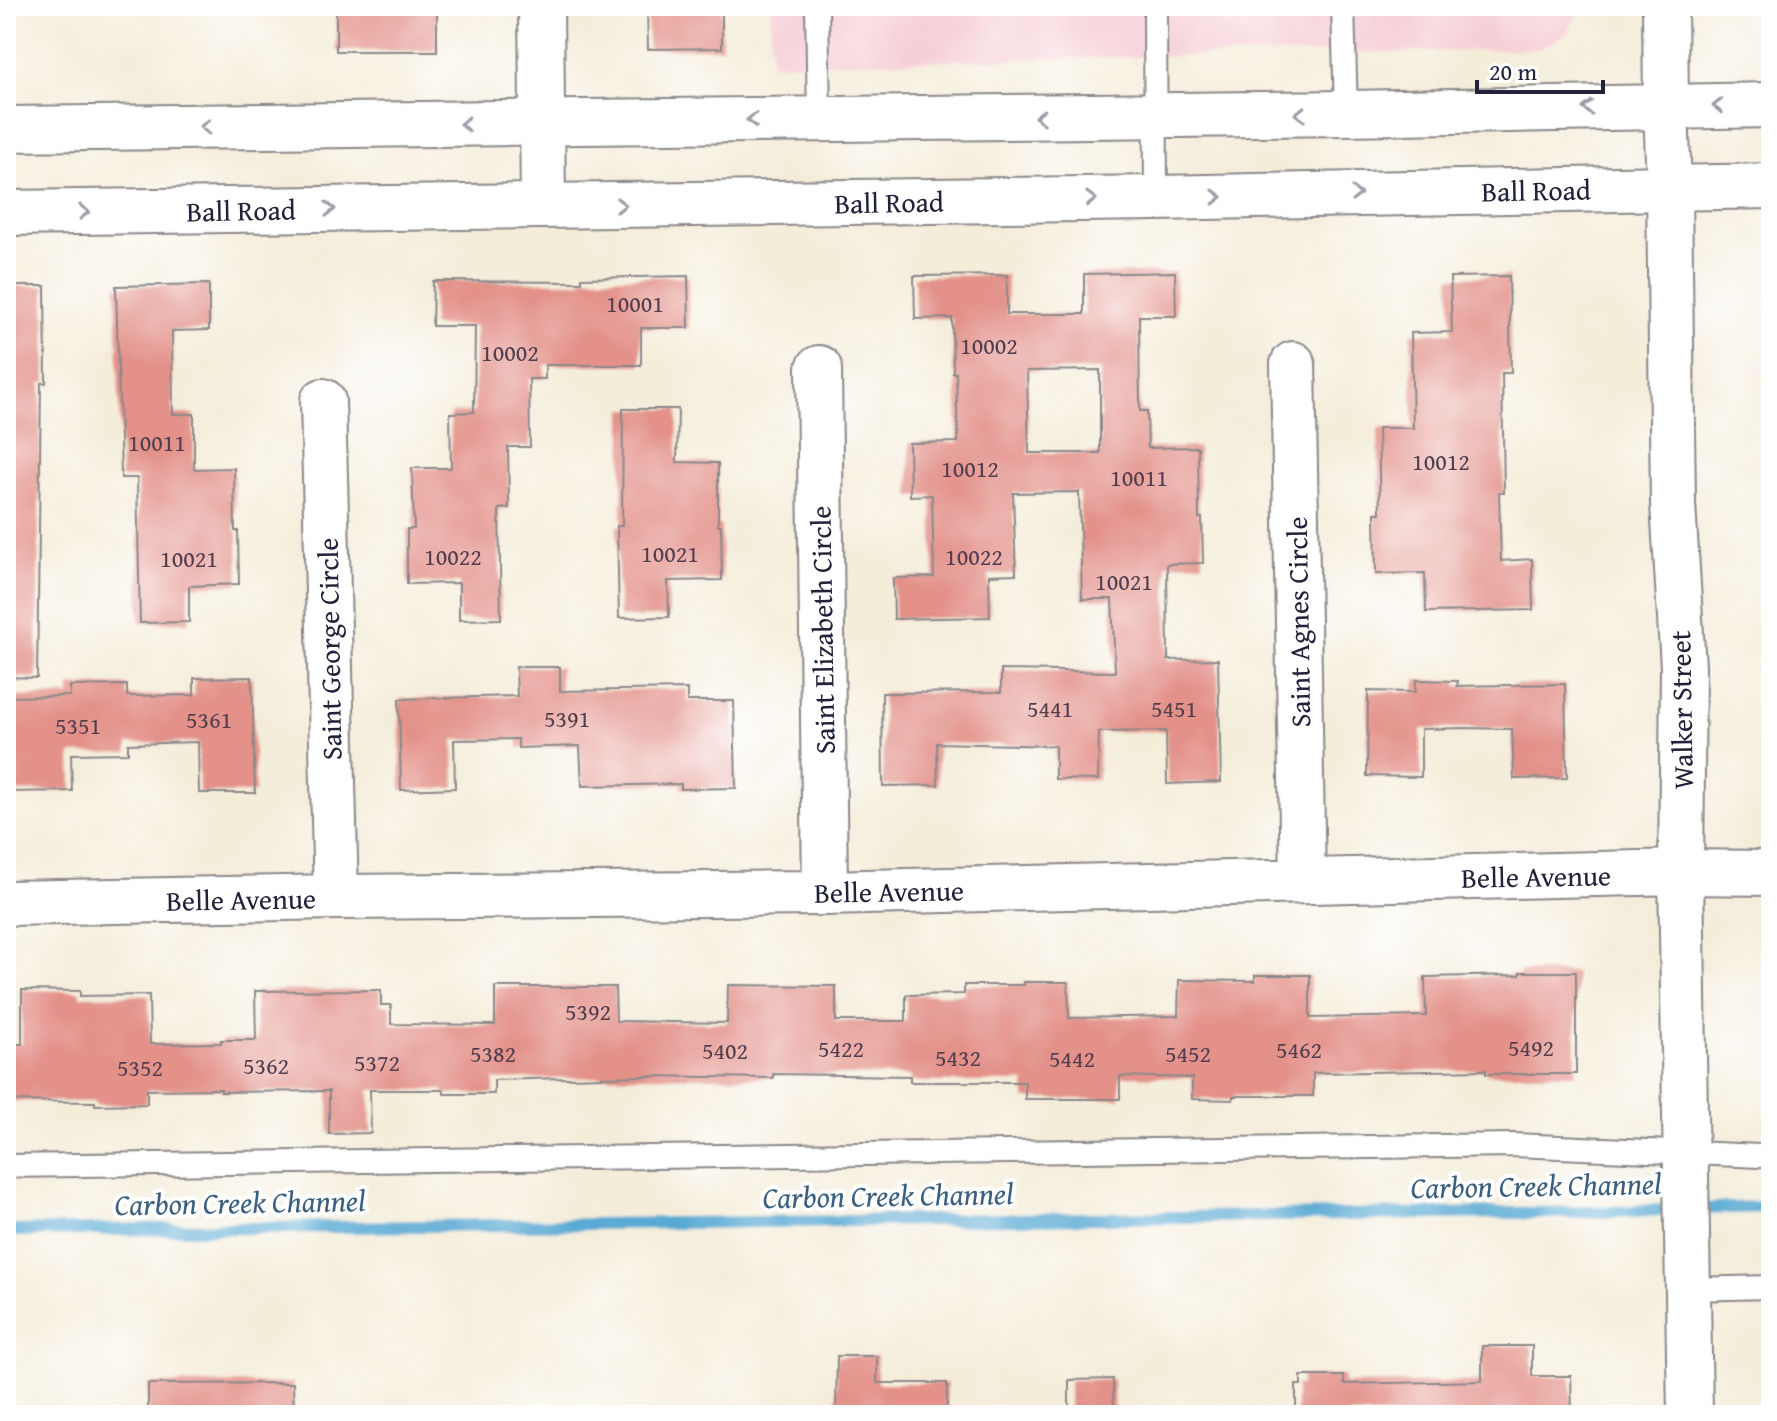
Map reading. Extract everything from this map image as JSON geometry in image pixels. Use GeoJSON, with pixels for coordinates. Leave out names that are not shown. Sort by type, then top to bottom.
{"type":"FeatureCollection","features":[{"type":"Feature","properties":{"kind":"main road"},"geometry":{"type":"LineString","coordinates":[[541,6],[543,206]]}},
{"type":"Feature","properties":{"kind":"main road","name":"Walker Street"},"geometry":{"type":"LineString","coordinates":[[1665,6],[1673,504],[1683,667],[1681,872],[1690,1415]]}},
{"type":"Feature","properties":{"kind":"main road"},"geometry":{"type":"LineString","coordinates":[[6,129],[1771,105]]}},
{"type":"Feature","properties":{"kind":"main road","name":"Ball Road"},"geometry":{"type":"LineString","coordinates":[[6,213],[1156,198],[1771,186]]}},
{"type":"Feature","properties":{"kind":"main road","name":"Saint Agnes Circle"},"geometry":{"type":"LineString","coordinates":[[1293,364],[1303,881]]}},
{"type":"Feature","properties":{"kind":"main road","name":"Saint Elizabeth Circle"},"geometry":{"type":"LineString","coordinates":[[819,368],[825,893]]}},
{"type":"Feature","properties":{"kind":"main road","name":"Saint George Circle"},"geometry":{"type":"LineString","coordinates":[[323,401],[336,897]]}},
{"type":"Feature","properties":{"kind":"main road","name":"Belle Avenue"},"geometry":{"type":"LineString","coordinates":[[6,903],[825,893],[1681,872],[1771,873]]}},
{"type":"Feature","properties":{"kind":"lane"},"geometry":{"type":"LineString","coordinates":[[817,6],[819,120]]}},
{"type":"Feature","properties":{"kind":"lane"},"geometry":{"type":"LineString","coordinates":[[1155,6],[1156,198]]}},
{"type":"Feature","properties":{"kind":"lane"},"geometry":{"type":"LineString","coordinates":[[1343,6],[1346,113]]}},
{"type":"Feature","properties":{"kind":"lane"},"geometry":{"type":"LineString","coordinates":[[6,1166],[1514,1145],[1685,1161],[1771,1154]]}},
{"type":"Feature","properties":{"kind":"lane"},"geometry":{"type":"LineString","coordinates":[[1687,1270],[1771,1287]]}},
{"type":"Feature","properties":{"kind":"shaded area"},"geometry":{"type":"Polygon","coordinates":[[[771,6],[1579,6],[1579,10],[1567,34],[1539,49],[771,64],[771,6]]]}},
{"type":"Feature","properties":{"kind":"building"},"geometry":{"type":"Polygon","coordinates":[[[336,6],[437,6],[437,51],[336,51],[336,6]]]}},
{"type":"Feature","properties":{"kind":"building"},"geometry":{"type":"Polygon","coordinates":[[[647,6],[722,6],[722,48],[648,49],[647,6]]]}},
{"type":"Feature","properties":{"kind":"building"},"geometry":{"type":"Polygon","coordinates":[[[1175,272],[1176,316],[1139,316],[1140,411],[1147,411],[1148,448],[1198,447],[1203,563],[1167,564],[1168,660],[1218,659],[1221,782],[1167,784],[1166,731],[1099,732],[1098,780],[1055,779],[1055,746],[937,743],[938,785],[883,786],[882,693],[1001,692],[1001,670],[1115,672],[1112,599],[1082,599],[1079,492],[1013,493],[1016,574],[989,575],[990,617],[894,619],[893,578],[934,577],[932,495],[910,496],[909,443],[958,442],[952,318],[915,319],[914,276],[1007,275],[1007,314],[1084,314],[1084,274],[1175,272]],[[1100,370],[1027,371],[1029,453],[1100,453],[1100,370]]]}},
{"type":"Feature","properties":{"kind":"building"},"geometry":{"type":"Polygon","coordinates":[[[688,276],[689,328],[641,328],[641,365],[545,365],[545,379],[529,379],[530,447],[508,447],[509,508],[499,509],[501,619],[459,620],[459,583],[407,584],[407,529],[414,529],[412,468],[451,468],[450,413],[474,412],[475,326],[432,326],[433,281],[582,282],[582,278],[688,276]]]}},
{"type":"Feature","properties":{"kind":"building"},"geometry":{"type":"Polygon","coordinates":[[[1509,276],[1511,373],[1502,373],[1504,493],[1499,493],[1501,561],[1532,559],[1533,610],[1426,612],[1425,573],[1376,574],[1375,513],[1380,513],[1378,428],[1413,428],[1411,333],[1452,332],[1450,277],[1509,276]]]}},
{"type":"Feature","properties":{"kind":"building"},"geometry":{"type":"Polygon","coordinates":[[[209,284],[209,330],[172,331],[173,414],[194,414],[194,469],[234,468],[239,584],[189,586],[189,622],[140,623],[137,478],[121,478],[116,286],[209,284]]]}},
{"type":"Feature","properties":{"kind":"building"},"geometry":{"type":"Polygon","coordinates":[[[6,286],[45,286],[46,383],[41,383],[37,678],[6,677],[6,286]]]}},
{"type":"Feature","properties":{"kind":"building"},"geometry":{"type":"Polygon","coordinates":[[[623,409],[678,409],[677,462],[718,463],[722,580],[668,581],[669,617],[619,618],[617,526],[622,526],[623,409]]]}},
{"type":"Feature","properties":{"kind":"building"},"geometry":{"type":"Polygon","coordinates":[[[516,667],[560,667],[560,691],[687,689],[687,701],[734,701],[736,788],[681,789],[681,784],[582,786],[580,746],[518,748],[518,739],[454,740],[455,788],[401,790],[399,699],[517,696],[516,667]]]}},
{"type":"Feature","properties":{"kind":"building"},"geometry":{"type":"Polygon","coordinates":[[[252,677],[255,793],[199,793],[198,742],[128,744],[128,753],[71,754],[72,791],[6,792],[6,697],[70,696],[70,686],[127,685],[127,696],[194,695],[194,678],[252,677]]]}},
{"type":"Feature","properties":{"kind":"building"},"geometry":{"type":"Polygon","coordinates":[[[1416,680],[1458,681],[1457,686],[1565,684],[1567,778],[1514,779],[1512,729],[1466,728],[1421,729],[1421,777],[1367,776],[1368,691],[1415,692],[1416,680]]]}},
{"type":"Feature","properties":{"kind":"building"},"geometry":{"type":"Polygon","coordinates":[[[1520,972],[1576,972],[1576,1074],[1486,1074],[1486,1070],[1313,1073],[1313,1096],[1233,1096],[1233,1100],[1192,1099],[1192,1078],[1120,1076],[1120,1099],[1025,1099],[1025,1082],[910,1082],[910,1076],[773,1074],[773,1078],[644,1076],[494,1080],[494,1094],[370,1090],[371,1133],[329,1134],[329,1091],[147,1090],[147,1104],[6,1101],[6,1044],[22,1044],[22,990],[80,991],[80,996],[149,995],[150,1044],[256,1040],[255,991],[381,990],[381,1005],[391,1005],[391,1024],[495,1025],[495,987],[615,987],[616,1021],[727,1023],[728,985],[836,986],[836,1021],[906,1021],[906,995],[964,994],[964,985],[1068,982],[1069,1018],[1178,1016],[1179,980],[1255,981],[1255,975],[1310,975],[1310,1018],[1426,1016],[1425,977],[1520,975],[1520,972]]]}},
{"type":"Feature","properties":{"kind":"building"},"geometry":{"type":"Polygon","coordinates":[[[1482,1346],[1532,1346],[1532,1376],[1571,1376],[1572,1415],[1296,1415],[1296,1385],[1301,1385],[1301,1376],[1344,1376],[1344,1384],[1482,1381],[1482,1346]]]}},
{"type":"Feature","properties":{"kind":"building"},"geometry":{"type":"Polygon","coordinates":[[[837,1356],[877,1356],[877,1383],[947,1383],[947,1415],[836,1415],[837,1356]]]}},
{"type":"Feature","properties":{"kind":"building"},"geometry":{"type":"Polygon","coordinates":[[[1113,1379],[1114,1415],[1069,1415],[1069,1380],[1113,1379]]]}},
{"type":"Feature","properties":{"kind":"building"},"geometry":{"type":"Polygon","coordinates":[[[293,1383],[294,1415],[148,1415],[148,1384],[293,1383]]]}},
{"type":"Feature","properties":{"kind":"waterway","name":"Carbon Creek Channel"},"geometry":{"type":"LineString","coordinates":[[6,1231],[1600,1212],[1771,1205]]}}]}
